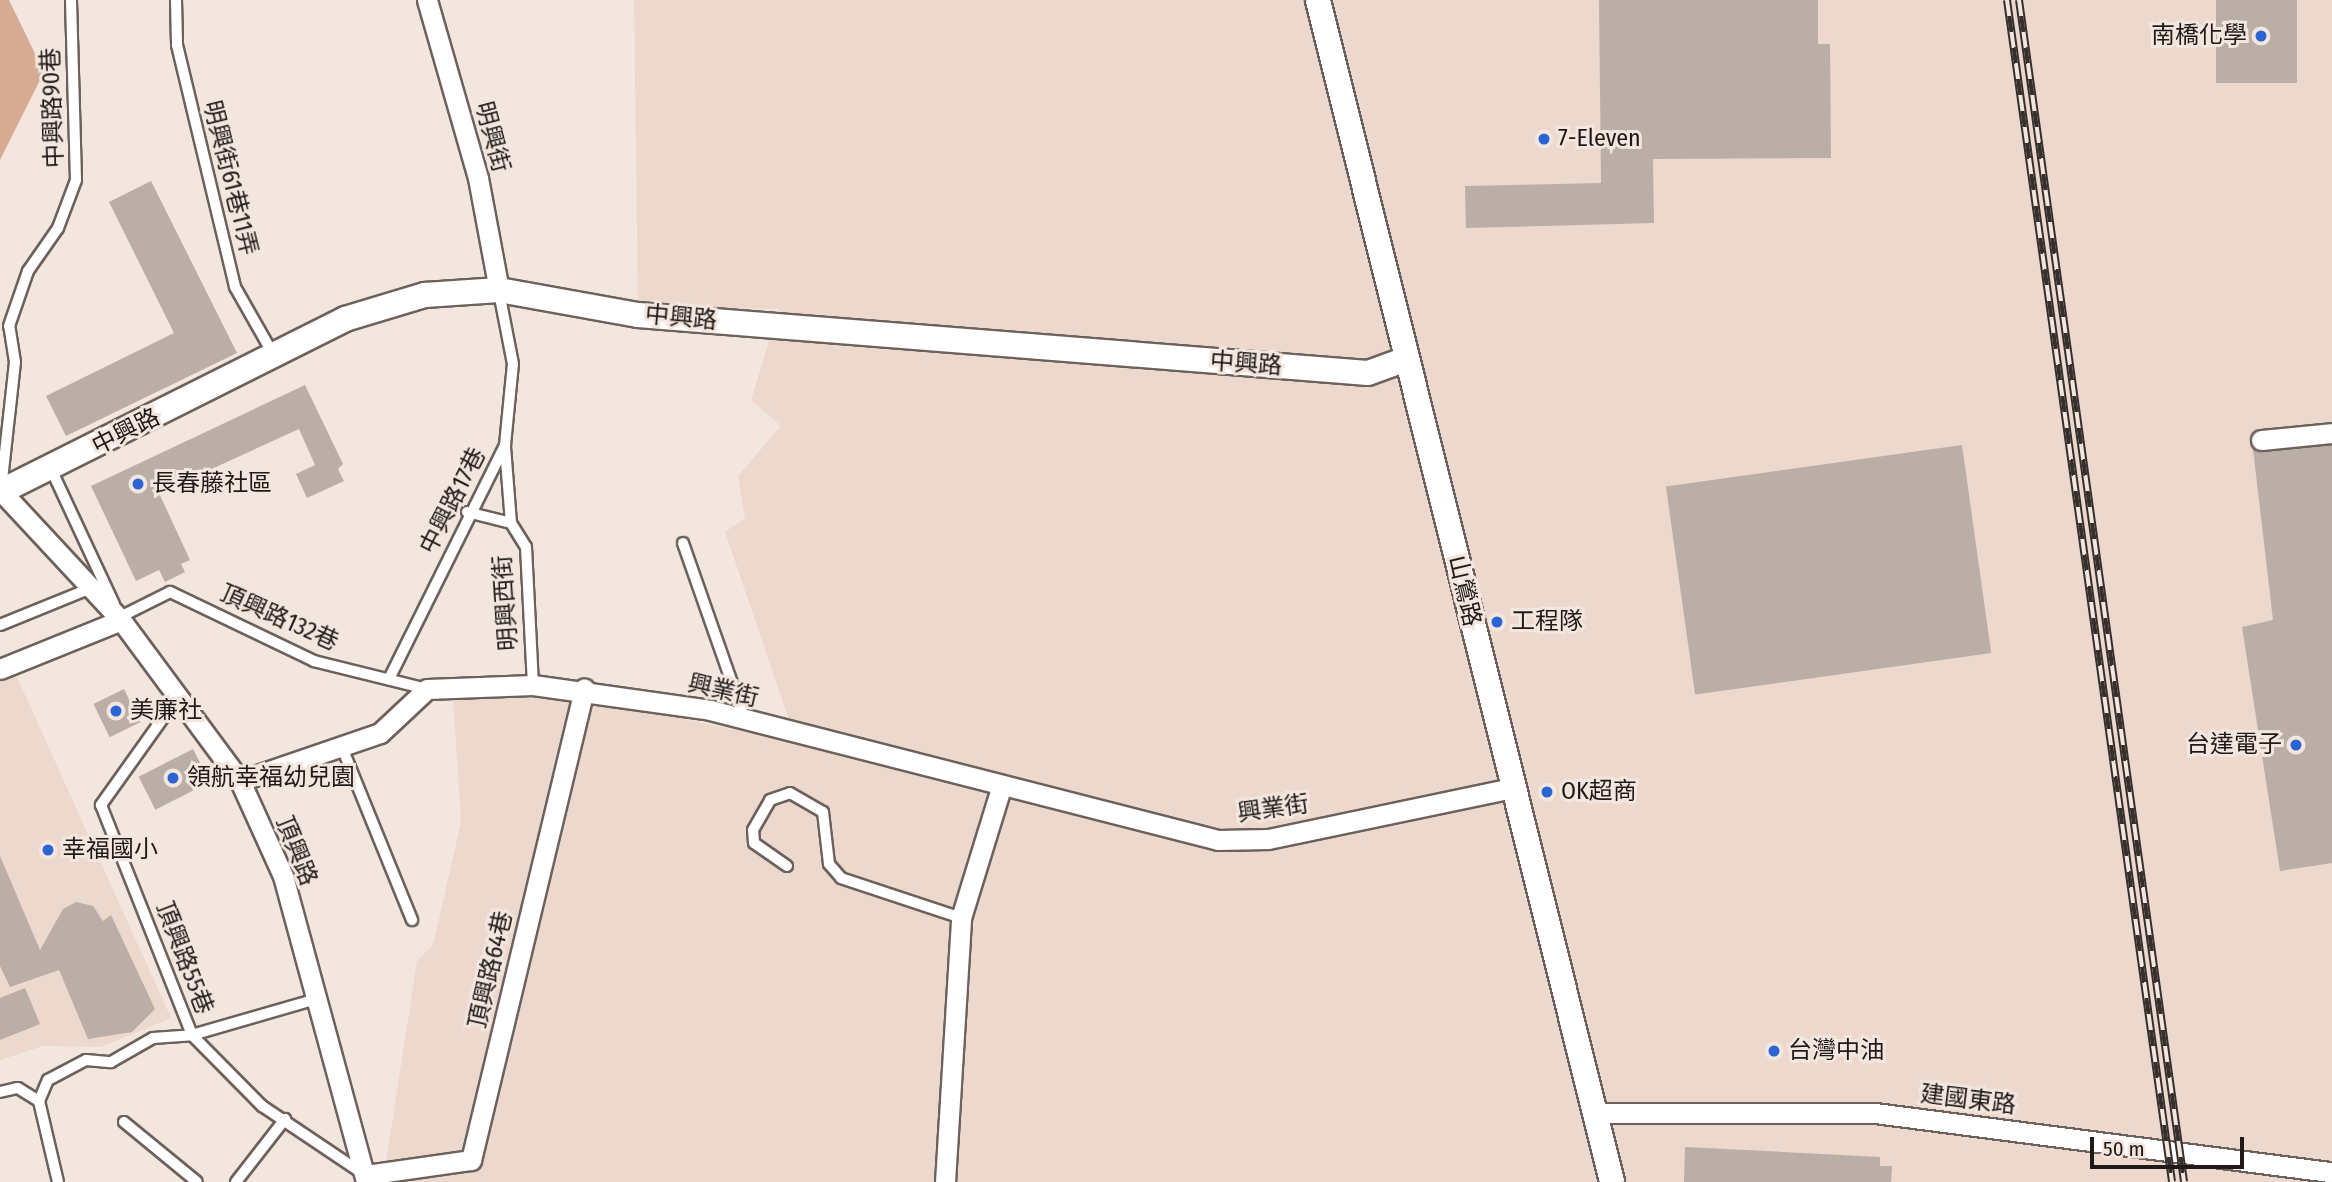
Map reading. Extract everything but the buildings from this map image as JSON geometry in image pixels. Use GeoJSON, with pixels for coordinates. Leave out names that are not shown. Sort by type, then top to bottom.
{"type":"FeatureCollection","features":[{"type":"Feature","properties":{"kind":"street","name":"明興街"},"geometry":{"type":"LineString","coordinates":[[427,0],[478,178],[499,290]]}},
{"type":"Feature","properties":{"kind":"street","name":"山鶯路"},"geometry":{"type":"LineString","coordinates":[[1318,0],[1404,360],[1612,1182]]}},
{"type":"Feature","properties":{"kind":"street","name":"中興路"},"geometry":{"type":"LineString","coordinates":[[0,492],[51,469],[345,319],[414,299],[499,290],[638,314],[1210,362],[1368,373],[1404,360]]}},
{"type":"Feature","properties":{"kind":"street"},"geometry":{"type":"LineString","coordinates":[[2261,440],[2332,433]]}},
{"type":"Feature","properties":{"kind":"street","name":"頂興路"},"geometry":{"type":"LineString","coordinates":[[0,492],[121,620],[240,781],[283,876],[365,1179]]}},
{"type":"Feature","properties":{"kind":"street"},"geometry":{"type":"LineString","coordinates":[[0,669],[121,620]]}},
{"type":"Feature","properties":{"kind":"street","name":"興業街"},"geometry":{"type":"LineString","coordinates":[[427,689],[533,685],[584,688],[745,721],[1218,840],[1268,839],[1512,788]]}},
{"type":"Feature","properties":{"kind":"street","name":"頂興路64巷"},"geometry":{"type":"LineString","coordinates":[[365,1179],[471,1160],[584,688]]}},
{"type":"Feature","properties":{"kind":"street"},"geometry":{"type":"LineString","coordinates":[[240,781],[341,744],[380,733],[427,689]]}},
{"type":"Feature","properties":{"kind":"street"},"geometry":{"type":"LineString","coordinates":[[945,1182],[961,918],[1002,785]]}},
{"type":"Feature","properties":{"kind":"street","name":"建國東路"},"geometry":{"type":"LineString","coordinates":[[1596,1113],[1875,1113],[2332,1172]]}},
{"type":"Feature","properties":{"kind":"lane","name":"中興路90巷"},"geometry":{"type":"LineString","coordinates":[[0,492],[8,401],[15,362],[9,326],[28,271],[58,228],[76,180],[71,0]]}},
{"type":"Feature","properties":{"kind":"lane","name":"明興街61巷11弄"},"geometry":{"type":"LineString","coordinates":[[176,0],[177,45],[235,287],[274,356]]}},
{"type":"Feature","properties":{"kind":"lane","name":"中興路17巷"},"geometry":{"type":"LineString","coordinates":[[389,679],[467,512],[505,445],[513,365],[499,290]]}},
{"type":"Feature","properties":{"kind":"lane"},"geometry":{"type":"LineString","coordinates":[[0,385],[8,401]]}},
{"type":"Feature","properties":{"kind":"lane"},"geometry":{"type":"LineString","coordinates":[[505,445],[511,523]]}},
{"type":"Feature","properties":{"kind":"lane"},"geometry":{"type":"LineString","coordinates":[[51,469],[121,620]]}},
{"type":"Feature","properties":{"kind":"lane","name":"明興西街"},"geometry":{"type":"LineString","coordinates":[[467,512],[511,523],[526,547],[533,685]]}},
{"type":"Feature","properties":{"kind":"lane"},"geometry":{"type":"LineString","coordinates":[[683,543],[745,721]]}},
{"type":"Feature","properties":{"kind":"lane"},"geometry":{"type":"LineString","coordinates":[[0,625],[91,588]]}},
{"type":"Feature","properties":{"kind":"lane","name":"頂興路132巷"},"geometry":{"type":"LineString","coordinates":[[121,620],[170,592],[314,661],[427,689]]}},
{"type":"Feature","properties":{"kind":"lane","name":"頂興路55巷"},"geometry":{"type":"LineString","coordinates":[[178,697],[101,805],[192,1035],[262,1106],[285,1119],[365,1179]]}},
{"type":"Feature","properties":{"kind":"lane"},"geometry":{"type":"LineString","coordinates":[[341,744],[412,920]]}},
{"type":"Feature","properties":{"kind":"lane"},"geometry":{"type":"LineString","coordinates":[[787,866],[754,843],[753,830],[770,800],[790,793],[823,812],[829,864],[841,878],[961,918]]}},
{"type":"Feature","properties":{"kind":"lane"},"geometry":{"type":"LineString","coordinates":[[58,1182],[39,1101],[48,1080],[86,1060],[111,1062],[153,1038],[192,1035],[317,999]]}},
{"type":"Feature","properties":{"kind":"lane"},"geometry":{"type":"LineString","coordinates":[[0,1092],[18,1088],[39,1101]]}},
{"type":"Feature","properties":{"kind":"lane"},"geometry":{"type":"LineString","coordinates":[[236,1182],[285,1119]]}},
{"type":"Feature","properties":{"kind":"lane"},"geometry":{"type":"LineString","coordinates":[[124,1122],[197,1182]]}},
{"type":"Feature","properties":{"kind":"shaded area"},"geometry":{"type":"Polygon","coordinates":[[[0,0],[9,0],[44,72],[0,160],[0,0]]]}},
{"type":"Feature","properties":{"kind":"shaded area"},"geometry":{"type":"Polygon","coordinates":[[[634,0],[2332,0],[2332,1182],[383,1182],[417,961],[433,945],[461,822],[453,696],[568,694],[797,743],[725,532],[745,518],[738,476],[781,426],[751,400],[779,309],[638,306],[634,0]]]}},
{"type":"Feature","properties":{"kind":"shaded area","name":"幸福國小"},"geometry":{"type":"Polygon","coordinates":[[[17,677],[171,1018],[101,1047],[43,1046],[0,1060],[0,682],[17,677]]]}},
{"type":"Feature","properties":{"kind":"railway"},"geometry":{"type":"LineString","coordinates":[[2007,0],[2172,1182]]}},
{"type":"Feature","properties":{"kind":"railway"},"geometry":{"type":"LineString","coordinates":[[2019,0],[2184,1182]]}},
{"type":"Feature","properties":{"kind":"place","name":"南橋化學"},"geometry":{"type":"Point","coordinates":[2261,36]}},
{"type":"Feature","properties":{"kind":"place","name":"7-Eleven"},"geometry":{"type":"Point","coordinates":[1544,139]}},
{"type":"Feature","properties":{"kind":"place","name":"長春藤社區"},"geometry":{"type":"Point","coordinates":[138,484]}},
{"type":"Feature","properties":{"kind":"place","name":"工程隊"},"geometry":{"type":"Point","coordinates":[1497,622]}},
{"type":"Feature","properties":{"kind":"place","name":"美廉社"},"geometry":{"type":"Point","coordinates":[116,711]}},
{"type":"Feature","properties":{"kind":"place","name":"台達電子"},"geometry":{"type":"Point","coordinates":[2296,745]}},
{"type":"Feature","properties":{"kind":"place","name":"領航幸福幼兒園"},"geometry":{"type":"Point","coordinates":[173,778]}},
{"type":"Feature","properties":{"kind":"place","name":"OK超商"},"geometry":{"type":"Point","coordinates":[1547,792]}},
{"type":"Feature","properties":{"kind":"place","name":"幸福國小"},"geometry":{"type":"Point","coordinates":[48,850]}},
{"type":"Feature","properties":{"kind":"place","name":"台灣中油"},"geometry":{"type":"Point","coordinates":[1774,1051]}}]}
